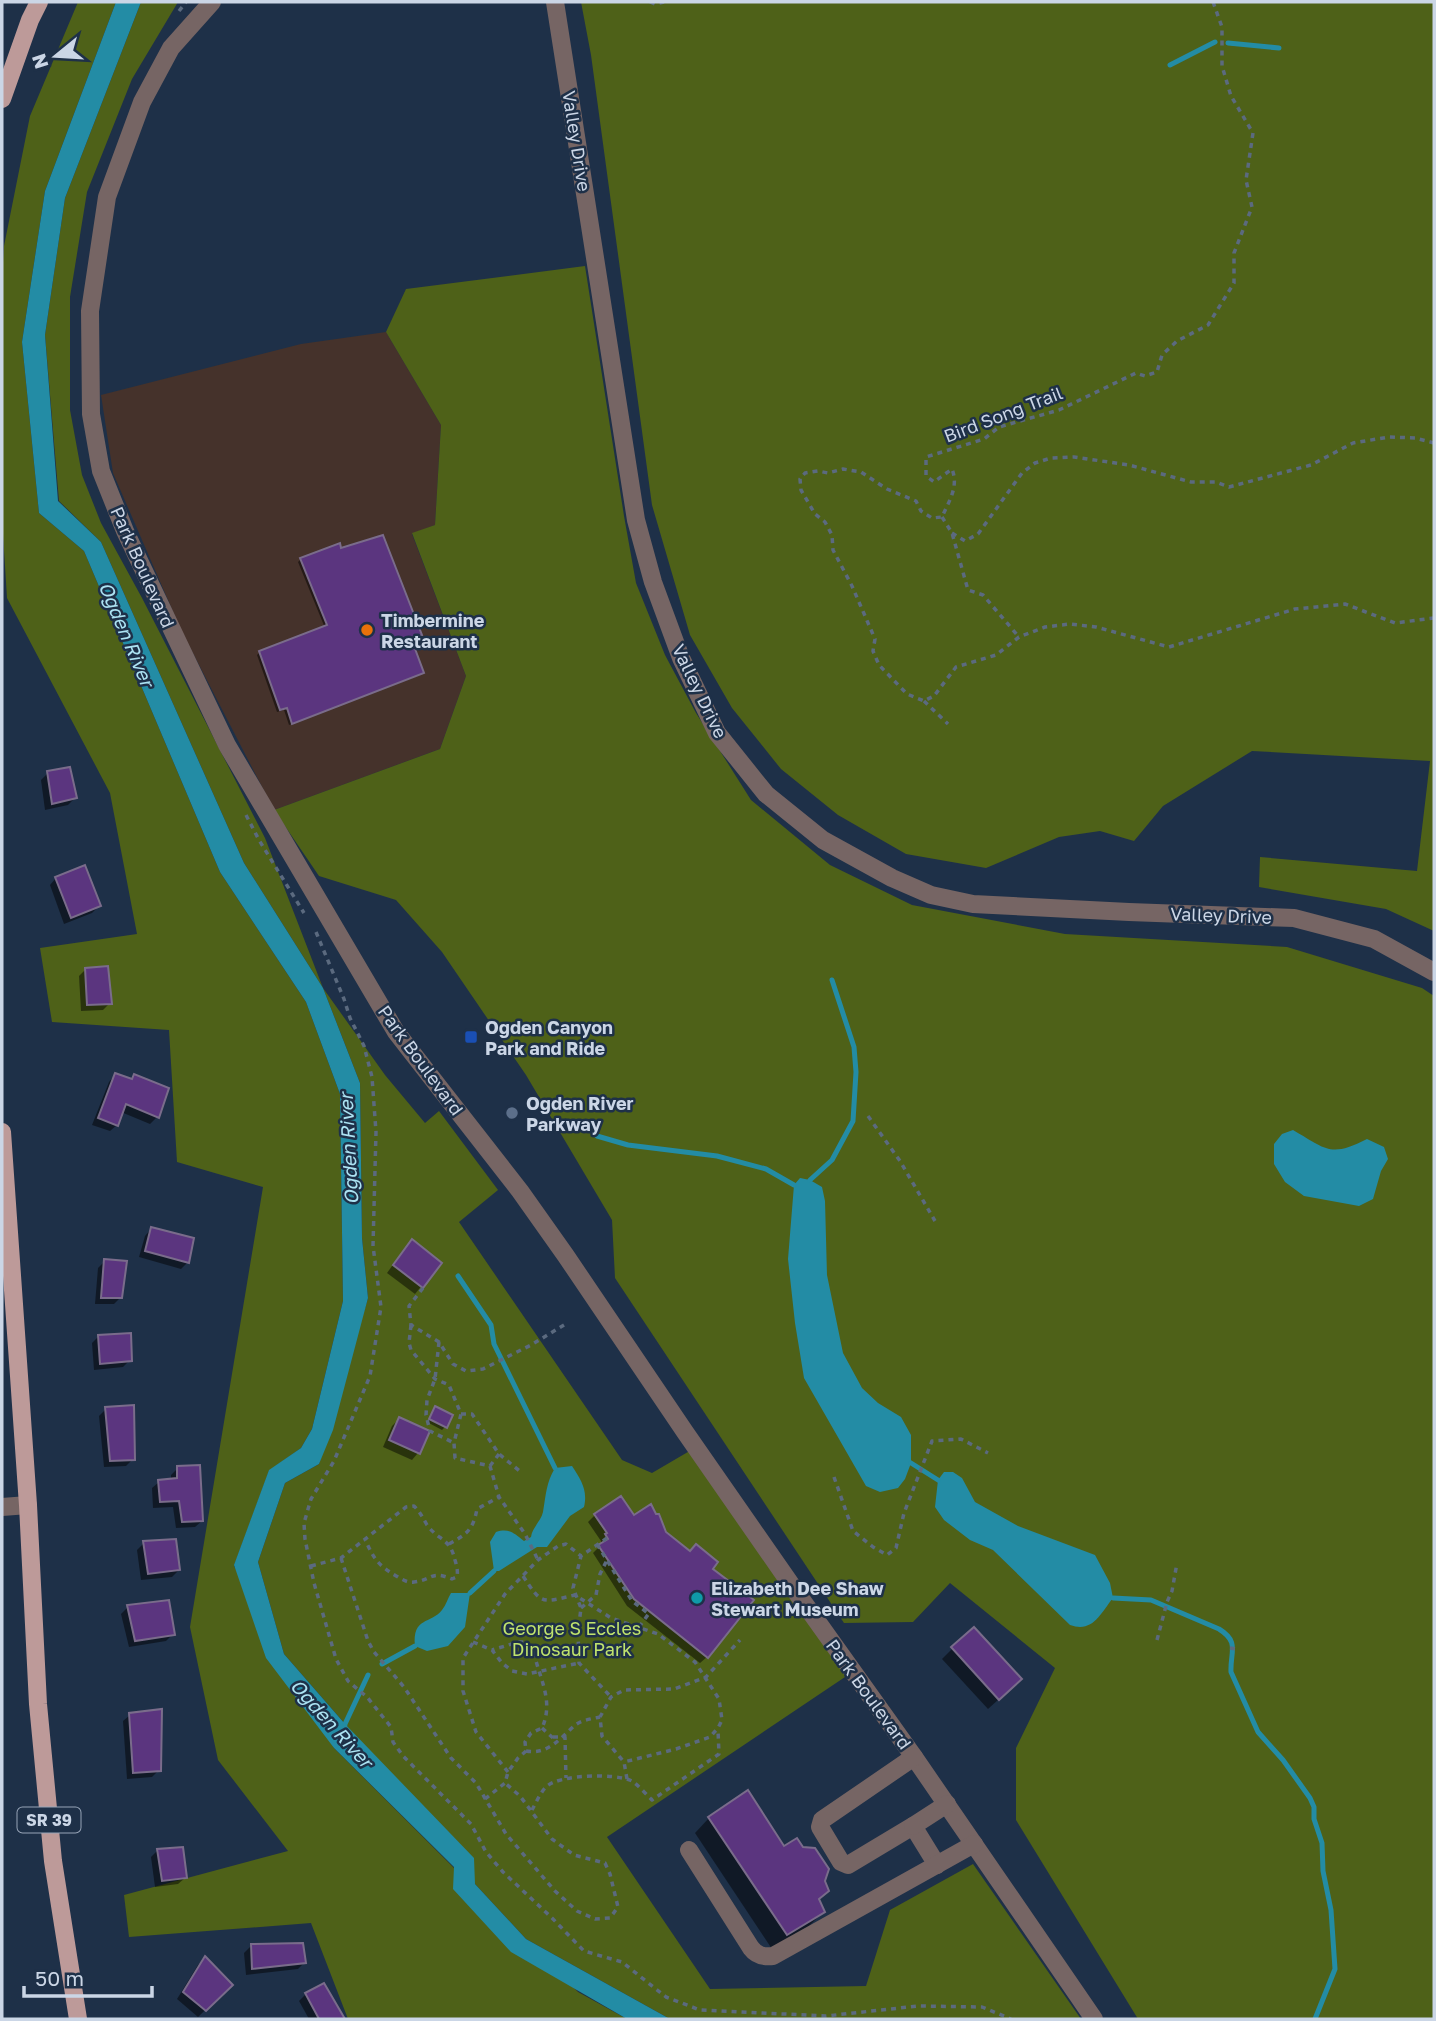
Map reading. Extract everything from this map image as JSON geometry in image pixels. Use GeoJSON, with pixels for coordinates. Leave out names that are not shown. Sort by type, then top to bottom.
{"type":"FeatureCollection","features":[{"type":"Feature","properties":{"kind":"main road"},"geometry":{"type":"LineString","coordinates":[[2,99],[39,2]]}},
{"type":"Feature","properties":{"kind":"main road","name":"SR 39"},"geometry":{"type":"LineString","coordinates":[[2,1132],[5,1230],[28,1505],[38,1704],[52,1861],[78,2019]]}},
{"type":"Feature","properties":{"kind":"street","name":"Park Boulevard"},"geometry":{"type":"LineString","coordinates":[[212,2],[171,48],[142,102],[107,197],[90,311],[90,414],[102,471],[125,531],[227,745],[396,1032],[528,1202],[1094,2019]]}},
{"type":"Feature","properties":{"kind":"street","name":"Valley Drive"},"geometry":{"type":"LineString","coordinates":[[555,2],[636,520],[649,570],[681,658],[717,733],[766,794],[823,840],[892,878],[931,895],[973,904],[1294,918],[1374,939],[1434,972]]}},
{"type":"Feature","properties":{"kind":"street"},"geometry":{"type":"LineString","coordinates":[[2,1507],[28,1505]]}},
{"type":"Feature","properties":{"kind":"street"},"geometry":{"type":"LineString","coordinates":[[914,1757],[822,1820],[820,1828],[841,1862],[848,1866],[947,1804]]}},
{"type":"Feature","properties":{"kind":"street"},"geometry":{"type":"LineString","coordinates":[[914,1826],[937,1865]]}},
{"type":"Feature","properties":{"kind":"street"},"geometry":{"type":"LineString","coordinates":[[689,1850],[751,1948],[755,1953],[773,1956],[974,1844]]}},
{"type":"Feature","properties":{"kind":"path"},"geometry":{"type":"LineString","coordinates":[[175,17],[186,2]]}},
{"type":"Feature","properties":{"kind":"path"},"geometry":{"type":"LineString","coordinates":[[650,2],[664,2]]}},
{"type":"Feature","properties":{"kind":"path","name":"Bird Song Trail"},"geometry":{"type":"LineString","coordinates":[[942,517],[956,486],[954,477],[951,469],[934,482],[926,476],[926,457],[984,439],[999,427],[1059,410],[1136,373],[1145,376],[1157,372],[1162,355],[1177,341],[1208,325],[1234,283],[1234,253],[1252,208],[1246,180],[1253,133],[1231,96],[1222,66],[1222,27],[1213,2]]}},
{"type":"Feature","properties":{"kind":"path"},"geometry":{"type":"LineString","coordinates":[[952,533],[965,541],[978,534],[1022,473],[1035,463],[1051,458],[1074,457],[1129,465],[1191,482],[1216,482],[1229,487],[1311,465],[1353,443],[1389,438],[1415,438],[1434,443]]}},
{"type":"Feature","properties":{"kind":"path"},"geometry":{"type":"LineString","coordinates":[[948,724],[925,701],[907,694],[879,665],[873,651],[875,639],[852,586],[832,550],[832,535],[801,490],[800,478],[806,473],[818,471],[828,473],[843,469],[861,472],[887,489],[916,501],[922,511],[932,519],[942,517],[952,533],[968,590],[983,596],[1019,637]]}},
{"type":"Feature","properties":{"kind":"path"},"geometry":{"type":"LineString","coordinates":[[925,701],[934,696],[957,667],[996,655],[1019,637],[1045,627],[1070,624],[1096,627],[1169,647],[1296,609],[1345,604],[1395,623],[1434,618]]}},
{"type":"Feature","properties":{"kind":"path"},"geometry":{"type":"LineString","coordinates":[[242,805],[259,840],[308,920]]}},
{"type":"Feature","properties":{"kind":"path"},"geometry":{"type":"LineString","coordinates":[[315,931],[364,1046],[372,1077],[376,1132],[373,1247],[381,1307],[370,1376],[334,1461],[311,1499],[304,1523],[310,1566],[337,1659],[348,1681],[367,1697],[391,1727],[393,1742],[403,1756],[471,1825],[486,1852],[503,1872],[584,1951],[622,1962],[666,1997],[700,2010],[826,2016],[918,2006],[982,2007],[1011,2019]]}},
{"type":"Feature","properties":{"kind":"path"},"geometry":{"type":"LineString","coordinates":[[868,1116],[900,1161],[935,1221]]}},
{"type":"Feature","properties":{"kind":"path"},"geometry":{"type":"LineString","coordinates":[[423,1288],[408,1306],[411,1350],[435,1379],[449,1385],[461,1414],[454,1443],[456,1458],[490,1466]]}},
{"type":"Feature","properties":{"kind":"path"},"geometry":{"type":"LineString","coordinates":[[411,1325],[439,1342],[453,1364],[466,1371],[495,1363],[564,1325]]}},
{"type":"Feature","properties":{"kind":"path"},"geometry":{"type":"LineString","coordinates":[[439,1342],[435,1379],[427,1400],[426,1415],[430,1430],[454,1443]]}},
{"type":"Feature","properties":{"kind":"path"},"geometry":{"type":"LineString","coordinates":[[461,1414],[472,1414],[499,1454],[522,1473]]}},
{"type":"Feature","properties":{"kind":"path"},"geometry":{"type":"LineString","coordinates":[[834,1477],[853,1531],[887,1555],[896,1548],[904,1513],[932,1441],[961,1439],[988,1454]]}},
{"type":"Feature","properties":{"kind":"path"},"geometry":{"type":"LineString","coordinates":[[490,1466],[499,1454]]}},
{"type":"Feature","properties":{"kind":"path"},"geometry":{"type":"LineString","coordinates":[[490,1466],[499,1497],[525,1534],[538,1560]]}},
{"type":"Feature","properties":{"kind":"path"},"geometry":{"type":"LineString","coordinates":[[449,1544],[469,1532],[477,1509],[499,1497]]}},
{"type":"Feature","properties":{"kind":"path"},"geometry":{"type":"LineString","coordinates":[[310,1566],[341,1558],[365,1539],[406,1507],[414,1507],[428,1527],[449,1544],[456,1561],[457,1577],[452,1579],[440,1574],[413,1582],[406,1581],[383,1569],[373,1558],[365,1539]]}},
{"type":"Feature","properties":{"kind":"path"},"geometry":{"type":"LineString","coordinates":[[607,1538],[581,1556],[573,1588],[581,1608],[578,1632],[579,1663],[611,1696]]}},
{"type":"Feature","properties":{"kind":"path"},"geometry":{"type":"LineString","coordinates":[[597,1544],[632,1601],[650,1613],[639,1627]]}},
{"type":"Feature","properties":{"kind":"path"},"geometry":{"type":"LineString","coordinates":[[508,1772],[475,1732],[463,1691],[463,1658],[505,1594],[538,1560],[558,1545],[566,1545],[581,1556]]}},
{"type":"Feature","properties":{"kind":"path"},"geometry":{"type":"LineString","coordinates":[[341,1558],[374,1652],[404,1687],[451,1758],[476,1783],[506,1834],[555,1891],[577,1911],[595,1919],[610,1919],[618,1907],[605,1863],[574,1855],[552,1839],[532,1810],[505,1783]]}},
{"type":"Feature","properties":{"kind":"path"},"geometry":{"type":"LineString","coordinates":[[581,1608],[596,1595],[600,1574],[607,1560]]}},
{"type":"Feature","properties":{"kind":"path"},"geometry":{"type":"LineString","coordinates":[[1157,1640],[1172,1591],[1177,1563]]}},
{"type":"Feature","properties":{"kind":"path"},"geometry":{"type":"LineString","coordinates":[[523,1576],[537,1597],[549,1601],[575,1595],[611,1618],[658,1634],[695,1662],[719,1699],[722,1720],[710,1737],[624,1762]]}},
{"type":"Feature","properties":{"kind":"path"},"geometry":{"type":"LineString","coordinates":[[627,1779],[624,1762],[602,1736],[600,1717],[611,1696],[624,1690],[674,1689],[706,1677],[740,1640]]}},
{"type":"Feature","properties":{"kind":"path"},"geometry":{"type":"LineString","coordinates":[[473,1642],[492,1650],[512,1671],[527,1674],[579,1663]]}},
{"type":"Feature","properties":{"kind":"path"},"geometry":{"type":"LineString","coordinates":[[492,1650],[525,1642],[534,1653],[548,1700],[546,1719],[542,1728],[531,1733],[525,1742],[526,1751]]}},
{"type":"Feature","properties":{"kind":"path"},"geometry":{"type":"LineString","coordinates":[[1230,1648],[1237,1648]]}},
{"type":"Feature","properties":{"kind":"path"},"geometry":{"type":"LineString","coordinates":[[485,1799],[505,1783],[508,1772],[526,1751],[542,1751],[565,1737],[574,1726],[584,1720],[600,1717]]}},
{"type":"Feature","properties":{"kind":"path"},"geometry":{"type":"LineString","coordinates":[[542,1728],[558,1741]]}},
{"type":"Feature","properties":{"kind":"path"},"geometry":{"type":"LineString","coordinates":[[532,1810],[545,1787],[566,1778],[627,1779],[634,1782],[652,1800],[719,1754],[718,1728]]}},
{"type":"Feature","properties":{"kind":"path"},"geometry":{"type":"LineString","coordinates":[[553,1737],[565,1737]]}},
{"type":"Feature","properties":{"kind":"path"},"geometry":{"type":"LineString","coordinates":[[565,1737],[566,1778]]}},
{"type":"Feature","properties":{"kind":"shaded area"},"geometry":{"type":"Polygon","coordinates":[[[386,332],[441,425],[435,525],[412,534],[466,676],[440,749],[274,810],[181,630],[113,473],[101,395],[301,344],[386,332]]]}},
{"type":"Feature","properties":{"kind":"green space"},"geometry":{"type":"Polygon","coordinates":[[[78,2],[116,2],[45,191],[22,342],[39,513],[84,551],[220,872],[306,1002],[340,1094],[343,1301],[312,1429],[301,1448],[269,1471],[234,1566],[334,1748],[578,1992],[627,2019],[348,2019],[311,1923],[129,1937],[124,1895],[288,1851],[218,1760],[190,1627],[263,1187],[177,1162],[169,1030],[52,1022],[40,948],[137,934],[110,793],[7,598],[2,518],[4,246],[30,116],[78,2]]]}},
{"type":"Feature","properties":{"kind":"green space"},"geometry":{"type":"Polygon","coordinates":[[[141,2],[178,2],[132,79],[87,192],[70,297],[70,410],[82,475],[101,523],[265,838],[323,988],[244,863],[101,542],[59,501],[45,335],[65,198],[141,2]]]}},
{"type":"Feature","properties":{"kind":"green space"},"geometry":{"type":"Polygon","coordinates":[[[581,2],[1434,2],[1434,931],[1386,909],[1259,887],[1260,857],[1417,871],[1430,761],[1252,751],[1163,806],[1134,841],[1100,831],[1059,837],[986,868],[906,854],[838,815],[781,769],[732,708],[690,635],[652,505],[591,55],[581,2]]]}},
{"type":"Feature","properties":{"kind":"green space"},"geometry":{"type":"Polygon","coordinates":[[[585,266],[636,583],[665,655],[696,713],[751,800],[830,865],[912,905],[1065,934],[1287,947],[1422,988],[1434,996],[1434,2019],[1138,2019],[1016,1820],[1016,1748],[1055,1668],[950,1583],[913,1622],[844,1623],[615,1278],[612,1220],[526,1075],[442,952],[396,900],[319,876],[274,810],[440,749],[466,676],[412,533],[435,525],[441,425],[386,332],[406,289],[585,266]]]}},
{"type":"Feature","properties":{"kind":"green space","name":"George S Eccles Dinosaur Park"},"geometry":{"type":"Polygon","coordinates":[[[323,988],[385,1075],[425,1123],[439,1111],[498,1190],[459,1222],[622,1460],[652,1473],[693,1449],[848,1675],[607,1837],[710,1989],[866,1986],[890,1910],[973,1864],[1081,2019],[670,2019],[526,1939],[475,1884],[345,1724],[284,1654],[258,1562],[285,1483],[319,1464],[368,1298],[362,1238],[360,1083],[323,988]]]}},
{"type":"Feature","properties":{"kind":"water","name":"Ogden River"},"geometry":{"type":"Polygon","coordinates":[[[116,2],[141,2],[65,198],[45,335],[58,501],[101,542],[244,863],[323,988],[360,1083],[362,1238],[368,1298],[333,1430],[319,1464],[285,1483],[258,1562],[284,1654],[345,1724],[474,1858],[475,1884],[526,1939],[670,2019],[627,2019],[511,1952],[453,1889],[454,1867],[334,1748],[266,1658],[234,1565],[269,1470],[301,1448],[312,1429],[343,1301],[340,1094],[306,1002],[220,872],[84,551],[39,513],[22,342],[45,191],[116,2]]]}},
{"type":"Feature","properties":{"kind":"water"},"geometry":{"type":"Polygon","coordinates":[[[1293,1130],[1328,1149],[1344,1148],[1367,1139],[1384,1147],[1388,1159],[1381,1171],[1373,1199],[1359,1206],[1304,1196],[1285,1182],[1274,1164],[1274,1144],[1282,1134],[1293,1130]]]}},
{"type":"Feature","properties":{"kind":"water"},"geometry":{"type":"Polygon","coordinates":[[[800,1178],[822,1187],[825,1201],[827,1275],[843,1353],[862,1388],[878,1403],[901,1417],[911,1435],[911,1463],[898,1488],[880,1492],[866,1486],[804,1378],[788,1259],[794,1185],[800,1178]]]}},
{"type":"Feature","properties":{"kind":"water"},"geometry":{"type":"Polygon","coordinates":[[[572,1466],[584,1490],[584,1507],[570,1516],[547,1547],[537,1547],[499,1571],[494,1571],[490,1542],[496,1532],[511,1532],[524,1541],[531,1537],[542,1515],[548,1484],[555,1468],[572,1466]]]}},
{"type":"Feature","properties":{"kind":"water"},"geometry":{"type":"Polygon","coordinates":[[[944,1472],[953,1472],[962,1478],[975,1502],[1018,1526],[1095,1555],[1110,1583],[1113,1598],[1100,1616],[1085,1626],[1070,1625],[993,1550],[970,1540],[944,1520],[935,1507],[938,1480],[944,1472]]]}},
{"type":"Feature","properties":{"kind":"water"},"geometry":{"type":"Polygon","coordinates":[[[451,1593],[470,1593],[465,1627],[448,1646],[427,1651],[415,1646],[416,1630],[442,1610],[451,1593]]]}},
{"type":"Feature","properties":{"kind":"building","name":"Timbermine Restaurant"},"geometry":{"type":"Polygon","coordinates":[[[383,535],[422,635],[411,638],[424,673],[292,724],[287,708],[280,710],[259,651],[327,625],[300,558],[340,543],[341,548],[383,535]]]}},
{"type":"Feature","properties":{"kind":"building"},"geometry":{"type":"Polygon","coordinates":[[[70,767],[77,798],[52,804],[47,771],[70,767]]]}},
{"type":"Feature","properties":{"kind":"building"},"geometry":{"type":"Polygon","coordinates":[[[85,865],[101,906],[71,918],[55,877],[85,865]]]}},
{"type":"Feature","properties":{"kind":"building"},"geometry":{"type":"Polygon","coordinates":[[[108,966],[112,1004],[87,1005],[85,968],[108,966]]]}},
{"type":"Feature","properties":{"kind":"building"},"geometry":{"type":"Polygon","coordinates":[[[115,1073],[132,1079],[134,1074],[169,1088],[159,1118],[126,1104],[118,1126],[98,1118],[115,1073]]]}},
{"type":"Feature","properties":{"kind":"building"},"geometry":{"type":"Polygon","coordinates":[[[151,1227],[194,1238],[189,1263],[145,1251],[151,1227]]]}},
{"type":"Feature","properties":{"kind":"building"},"geometry":{"type":"Polygon","coordinates":[[[412,1239],[442,1263],[423,1288],[393,1265],[412,1239]]]}},
{"type":"Feature","properties":{"kind":"building"},"geometry":{"type":"Polygon","coordinates":[[[104,1259],[127,1261],[122,1298],[101,1298],[104,1259]]]}},
{"type":"Feature","properties":{"kind":"building"},"geometry":{"type":"Polygon","coordinates":[[[131,1333],[132,1361],[100,1364],[98,1335],[131,1333]]]}},
{"type":"Feature","properties":{"kind":"building"},"geometry":{"type":"Polygon","coordinates":[[[134,1405],[135,1460],[110,1461],[105,1407],[134,1405]]]}},
{"type":"Feature","properties":{"kind":"building"},"geometry":{"type":"Polygon","coordinates":[[[435,1406],[453,1415],[447,1428],[429,1419],[435,1406]]]}},
{"type":"Feature","properties":{"kind":"building"},"geometry":{"type":"Polygon","coordinates":[[[399,1417],[430,1431],[420,1454],[389,1440],[399,1417]]]}},
{"type":"Feature","properties":{"kind":"building"},"geometry":{"type":"Polygon","coordinates":[[[200,1465],[203,1521],[182,1522],[179,1501],[160,1502],[158,1480],[177,1478],[177,1466],[200,1465]]]}},
{"type":"Feature","properties":{"kind":"building"},"geometry":{"type":"Polygon","coordinates":[[[621,1496],[634,1515],[651,1504],[656,1514],[659,1514],[666,1532],[690,1551],[696,1544],[718,1562],[713,1569],[754,1600],[708,1658],[634,1599],[598,1545],[608,1539],[594,1514],[621,1496]]]}},
{"type":"Feature","properties":{"kind":"building"},"geometry":{"type":"Polygon","coordinates":[[[176,1539],[180,1570],[148,1574],[143,1541],[176,1539]]]}},
{"type":"Feature","properties":{"kind":"building"},"geometry":{"type":"Polygon","coordinates":[[[169,1600],[175,1635],[135,1641],[127,1605],[169,1600]]]}},
{"type":"Feature","properties":{"kind":"building"},"geometry":{"type":"Polygon","coordinates":[[[974,1627],[1022,1679],[999,1700],[951,1647],[974,1627]]]}},
{"type":"Feature","properties":{"kind":"building"},"geometry":{"type":"Polygon","coordinates":[[[162,1709],[161,1771],[133,1773],[129,1713],[162,1709]]]}},
{"type":"Feature","properties":{"kind":"building"},"geometry":{"type":"Polygon","coordinates":[[[748,1790],[784,1846],[797,1838],[803,1847],[815,1848],[829,1869],[825,1881],[829,1891],[819,1899],[825,1912],[787,1935],[708,1817],[748,1790]]]}},
{"type":"Feature","properties":{"kind":"building"},"geometry":{"type":"Polygon","coordinates":[[[183,1847],[187,1878],[162,1881],[157,1849],[183,1847]]]}},
{"type":"Feature","properties":{"kind":"building"},"geometry":{"type":"Polygon","coordinates":[[[303,1943],[306,1963],[252,1969],[251,1944],[303,1943]]]}},
{"type":"Feature","properties":{"kind":"building"},"geometry":{"type":"Polygon","coordinates":[[[205,1956],[233,1985],[206,2011],[183,1992],[205,1956]]]}},
{"type":"Feature","properties":{"kind":"building"},"geometry":{"type":"Polygon","coordinates":[[[324,1983],[345,2019],[319,2019],[305,1993],[324,1983]]]}},
{"type":"Feature","properties":{"kind":"waterway"},"geometry":{"type":"LineString","coordinates":[[1170,65],[1215,42]]}},
{"type":"Feature","properties":{"kind":"waterway"},"geometry":{"type":"LineString","coordinates":[[1228,43],[1279,48]]}},
{"type":"Feature","properties":{"kind":"waterway"},"geometry":{"type":"LineString","coordinates":[[810,1180],[832,1160],[853,1121],[856,1072],[854,1047],[832,980]]}},
{"type":"Feature","properties":{"kind":"waterway"},"geometry":{"type":"LineString","coordinates":[[597,1136],[628,1145],[717,1156],[766,1169],[794,1185]]}},
{"type":"Feature","properties":{"kind":"waterway"},"geometry":{"type":"LineString","coordinates":[[458,1276],[491,1325],[494,1344],[555,1468]]}},
{"type":"Feature","properties":{"kind":"waterway"},"geometry":{"type":"LineString","coordinates":[[911,1463],[938,1480]]}},
{"type":"Feature","properties":{"kind":"waterway"},"geometry":{"type":"LineString","coordinates":[[470,1593],[494,1571]]}},
{"type":"Feature","properties":{"kind":"waterway"},"geometry":{"type":"LineString","coordinates":[[1113,1598],[1151,1600],[1219,1629],[1230,1638],[1231,1672],[1258,1732],[1283,1760],[1310,1798],[1322,1843],[1335,1969],[1315,2019]]}},
{"type":"Feature","properties":{"kind":"waterway"},"geometry":{"type":"LineString","coordinates":[[382,1664],[415,1646]]}},
{"type":"Feature","properties":{"kind":"waterway"},"geometry":{"type":"LineString","coordinates":[[344,1730],[368,1675]]}},
{"type":"Feature","properties":{"kind":"place","name":"Timbermine Restaurant"},"geometry":{"type":"Point","coordinates":[367,630]}},
{"type":"Feature","properties":{"kind":"place","name":"Ogden Canyon Park and Ride"},"geometry":{"type":"Point","coordinates":[471,1037]}},
{"type":"Feature","properties":{"kind":"place","name":"Ogden River Parkway"},"geometry":{"type":"Point","coordinates":[512,1113]}},
{"type":"Feature","properties":{"kind":"place","name":"Elizabeth Dee Shaw Stewart Museum"},"geometry":{"type":"Point","coordinates":[697,1598]}}]}
